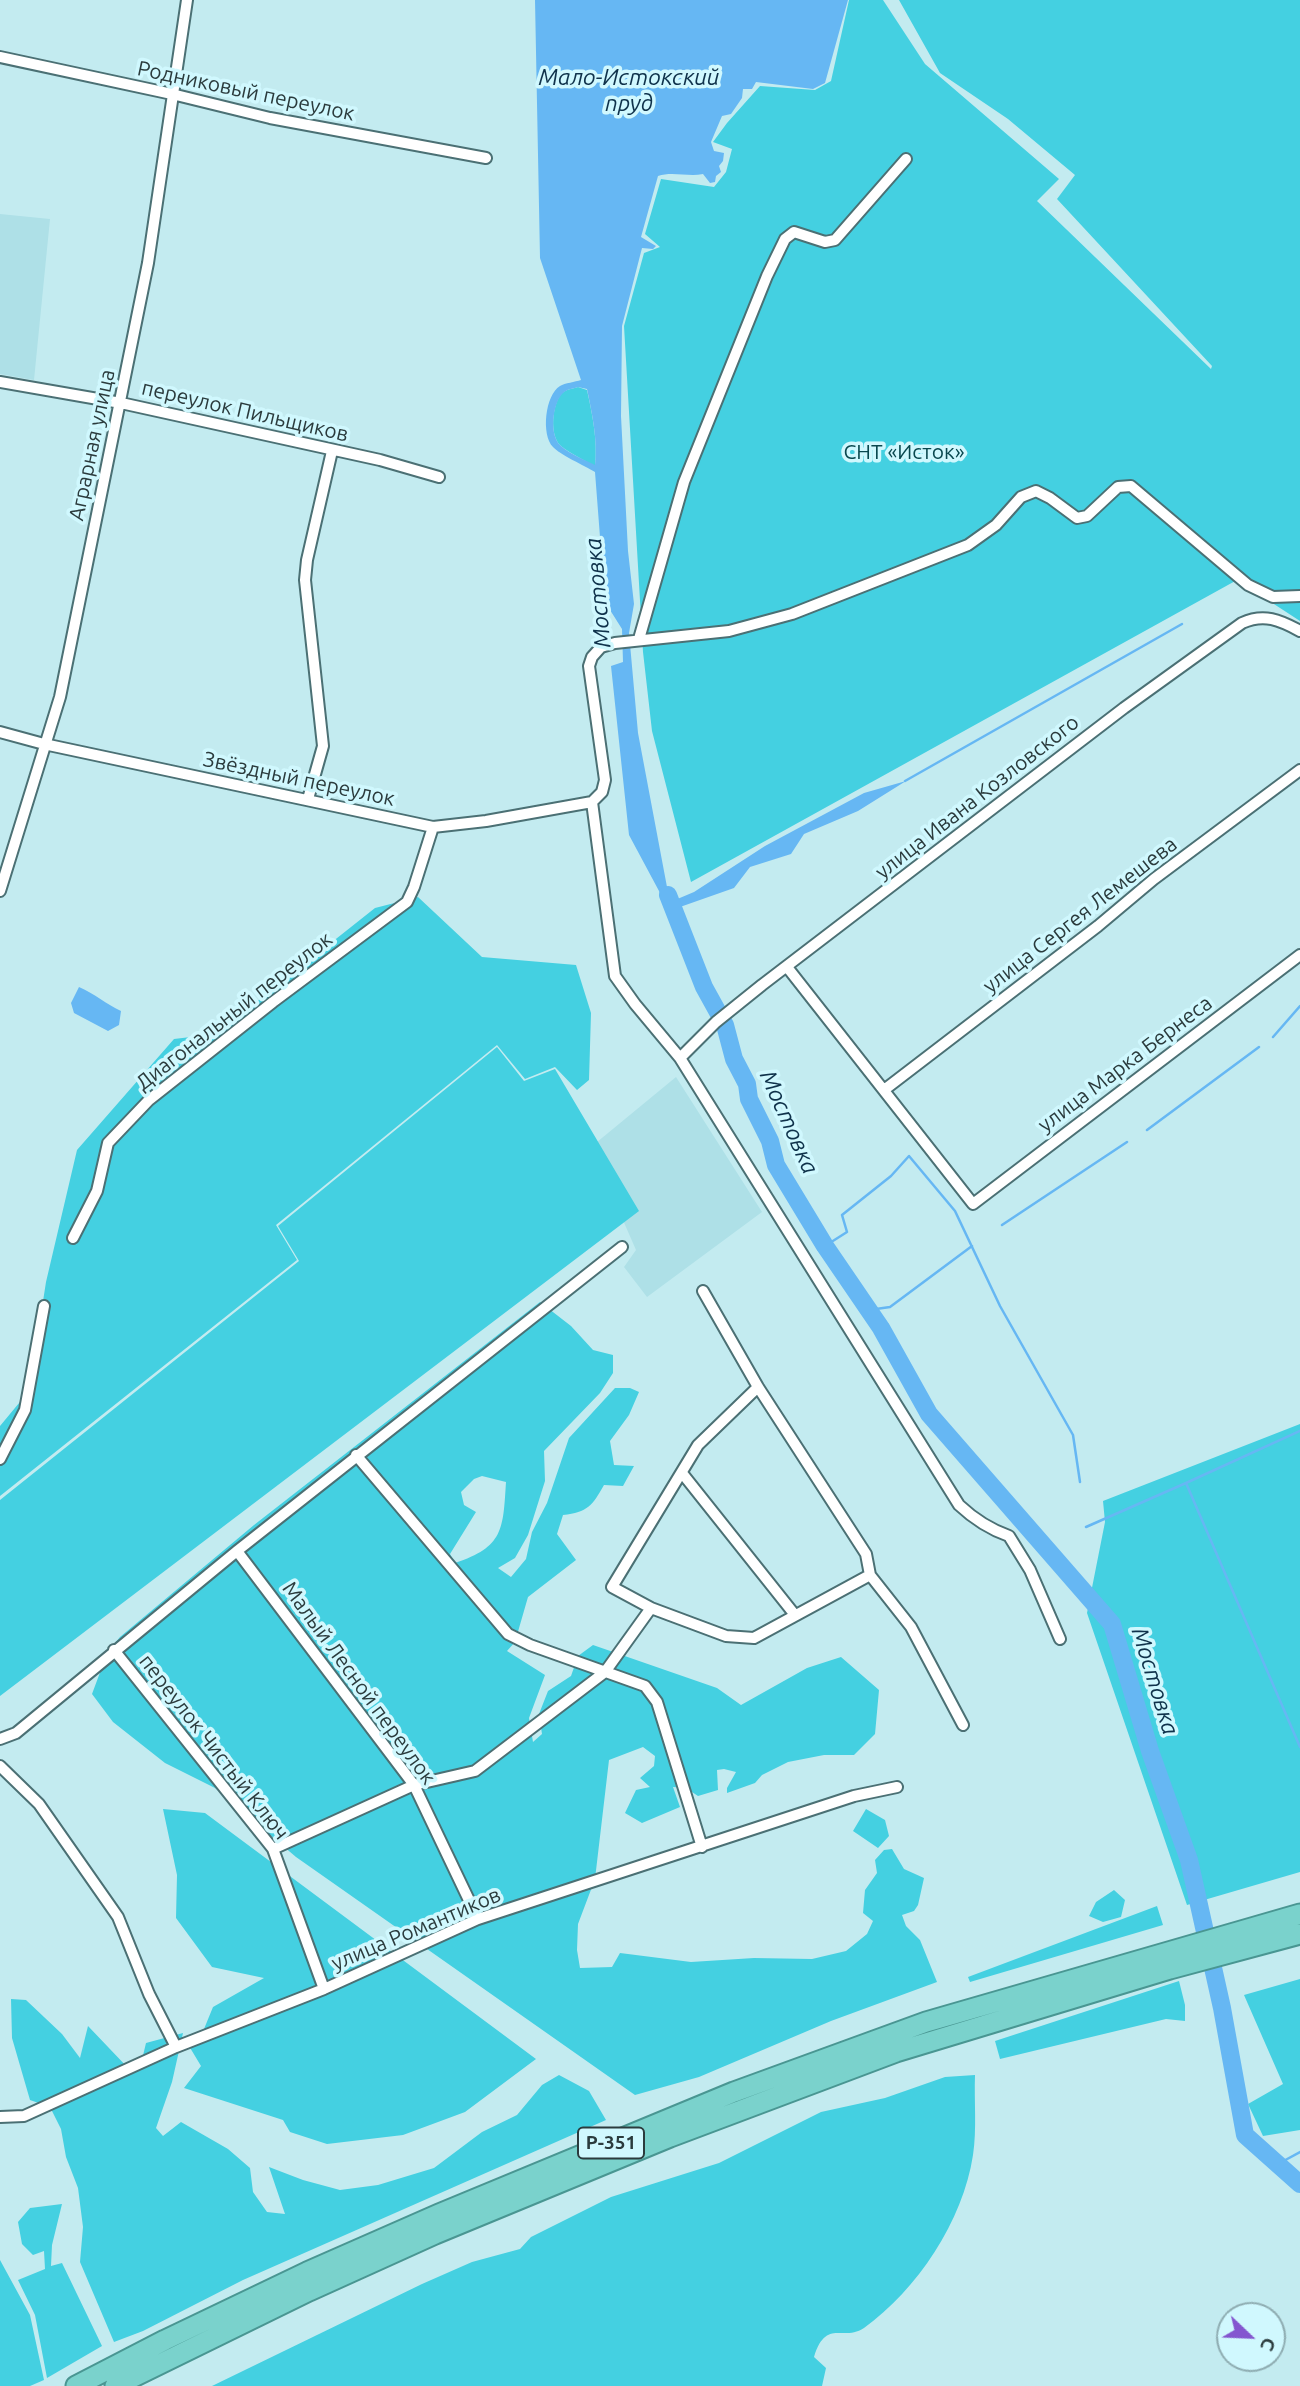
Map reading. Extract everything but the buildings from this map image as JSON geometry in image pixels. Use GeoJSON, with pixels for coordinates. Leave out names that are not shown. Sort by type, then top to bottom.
{"type":"FeatureCollection","features":[{"type":"Feature","properties":{"kind":"highway","name":"Р-351"},"geometry":{"type":"LineString","coordinates":[[76,2386],[243,2302],[343,2256],[734,2092],[926,2022],[1228,1944],[1300,1914]]}},
{"type":"Feature","properties":{"kind":"highway","name":"Р-351"},"geometry":{"type":"LineString","coordinates":[[1228,1944],[1300,1934]]}},
{"type":"Feature","properties":{"kind":"highway","name":"Р-351"},"geometry":{"type":"LineString","coordinates":[[115,2386],[285,2302],[422,2239],[670,2137],[896,2052],[1168,1961]]}},
{"type":"Feature","properties":{"kind":"street","name":"Аграрная улица"},"geometry":{"type":"LineString","coordinates":[[0,891],[60,697],[148,263],[187,0]]}},
{"type":"Feature","properties":{"kind":"street","name":"Родниковый переулок"},"geometry":{"type":"LineString","coordinates":[[0,57],[270,118],[485,158]]}},
{"type":"Feature","properties":{"kind":"street"},"geometry":{"type":"LineString","coordinates":[[636,640],[684,482],[785,239],[793,232],[825,242],[835,240],[906,159]]}},
{"type":"Feature","properties":{"kind":"street","name":"переулок Пильщиков"},"geometry":{"type":"LineString","coordinates":[[0,382],[121,404],[380,460],[439,477]]}},
{"type":"Feature","properties":{"kind":"street"},"geometry":{"type":"LineString","coordinates":[[308,799],[323,746],[305,580],[307,560],[332,451]]}},
{"type":"Feature","properties":{"kind":"street"},"geometry":{"type":"LineString","coordinates":[[1060,1639],[1030,1570],[1009,1536],[993,1531],[974,1520],[959,1505],[680,1058],[615,976],[592,802],[602,792],[605,780],[589,666],[592,657],[601,647],[615,643],[729,631],[792,614],[968,545],[996,525],[1021,497],[1036,491],[1077,518],[1087,516],[1118,487],[1125,485],[1140,492],[1248,585],[1273,597],[1300,596]]}},
{"type":"Feature","properties":{"kind":"street","name":"улица Ивана Козловского"},"geometry":{"type":"LineString","coordinates":[[680,1058],[726,1014],[1124,708],[1242,623],[1256,616],[1270,618],[1300,631]]}},
{"type":"Feature","properties":{"kind":"street","name":"Звёздный переулок"},"geometry":{"type":"LineString","coordinates":[[0,732],[44,744],[433,827],[475,823],[592,802]]}},
{"type":"Feature","properties":{"kind":"street","name":"улица Сергея Лемешева"},"geometry":{"type":"LineString","coordinates":[[884,1090],[1154,879],[1300,770]]}},
{"type":"Feature","properties":{"kind":"street","name":"Диагональный переулок"},"geometry":{"type":"LineString","coordinates":[[73,1238],[97,1191],[108,1143],[149,1100],[170,1083],[407,902],[433,827]]}},
{"type":"Feature","properties":{"kind":"street","name":"улица Марка Бернеса"},"geometry":{"type":"LineString","coordinates":[[884,1090],[974,1204],[1300,955]]}},
{"type":"Feature","properties":{"kind":"street"},"geometry":{"type":"LineString","coordinates":[[787,967],[884,1090]]}},
{"type":"Feature","properties":{"kind":"street"},"geometry":{"type":"LineString","coordinates":[[0,1739],[16,1733],[114,1650],[356,1455],[622,1247]]}},
{"type":"Feature","properties":{"kind":"street"},"geometry":{"type":"LineString","coordinates":[[703,1291],[758,1387],[866,1554],[870,1575],[911,1627],[963,1726]]}},
{"type":"Feature","properties":{"kind":"street"},"geometry":{"type":"LineString","coordinates":[[0,1459],[25,1410],[44,1306]]}},
{"type":"Feature","properties":{"kind":"street"},"geometry":{"type":"LineString","coordinates":[[758,1387],[698,1445],[612,1587],[651,1608],[726,1636],[754,1638],[870,1575]]}},
{"type":"Feature","properties":{"kind":"street"},"geometry":{"type":"LineString","coordinates":[[356,1455],[509,1634],[530,1645],[645,1686],[657,1702],[702,1847]]}},
{"type":"Feature","properties":{"kind":"street"},"geometry":{"type":"LineString","coordinates":[[682,1473],[795,1615]]}},
{"type":"Feature","properties":{"kind":"street","name":"Малый Лесной переулок"},"geometry":{"type":"LineString","coordinates":[[237,1551],[414,1784],[478,1919]]}},
{"type":"Feature","properties":{"kind":"street"},"geometry":{"type":"LineString","coordinates":[[273,1849],[414,1784],[475,1771],[605,1672],[651,1608]]}},
{"type":"Feature","properties":{"kind":"street","name":"переулок Чистый Ключ"},"geometry":{"type":"LineString","coordinates":[[114,1650],[273,1849],[324,1989]]}},
{"type":"Feature","properties":{"kind":"street"},"geometry":{"type":"LineString","coordinates":[[0,1766],[38,1804],[118,1917],[149,1994],[176,2047]]}},
{"type":"Feature","properties":{"kind":"street","name":"улица Романтиков"},"geometry":{"type":"LineString","coordinates":[[0,2117],[24,2116],[176,2047],[324,1989],[478,1919],[854,1796],[897,1787]]}},
{"type":"Feature","properties":{"kind":"shaded area"},"geometry":{"type":"Polygon","coordinates":[[[0,214],[50,219],[34,380],[0,374],[0,214]]]}},
{"type":"Feature","properties":{"kind":"shaded area"},"geometry":{"type":"Polygon","coordinates":[[[676,1077],[762,1212],[647,1297],[624,1267],[636,1250],[591,1147],[676,1077]]]}},
{"type":"Feature","properties":{"kind":"green space","name":"СНТ «Исток»"},"geometry":{"type":"Polygon","coordinates":[[[849,0],[883,0],[925,64],[1059,179],[1037,201],[1211,369],[1212,366],[1057,199],[1075,175],[1008,119],[940,73],[899,0],[1300,0],[1300,621],[1237,580],[691,882],[652,731],[643,652],[624,326],[644,253],[660,247],[645,234],[661,179],[714,187],[726,172],[732,149],[713,142],[760,86],[815,90],[831,81],[849,0]]]}},
{"type":"Feature","properties":{"kind":"green space"},"geometry":{"type":"Polygon","coordinates":[[[578,387],[587,390],[595,437],[595,466],[561,446],[553,428],[556,405],[562,393],[578,387]]]}},
{"type":"Feature","properties":{"kind":"green space"},"geometry":{"type":"Polygon","coordinates":[[[418,897],[482,957],[576,965],[591,1013],[589,1080],[577,1090],[555,1067],[525,1079],[497,1045],[276,1225],[297,1260],[0,1496],[0,1426],[29,1391],[46,1282],[77,1150],[174,1039],[216,1034],[375,908],[418,897]]]}},
{"type":"Feature","properties":{"kind":"green space"},"geometry":{"type":"Polygon","coordinates":[[[497,1047],[524,1081],[555,1069],[639,1211],[0,1696],[0,1500],[299,1261],[278,1226],[497,1047]]]}},
{"type":"Feature","properties":{"kind":"green space"},"geometry":{"type":"Polygon","coordinates":[[[540,1302],[571,1326],[593,1350],[613,1355],[613,1373],[600,1393],[544,1451],[545,1481],[528,1535],[515,1558],[498,1568],[511,1577],[526,1559],[532,1532],[547,1503],[569,1438],[615,1388],[630,1388],[639,1392],[629,1415],[610,1441],[614,1465],[634,1466],[623,1486],[604,1485],[584,1510],[563,1515],[557,1534],[576,1560],[528,1597],[515,1642],[507,1651],[545,1675],[529,1718],[533,1742],[542,1734],[539,1714],[548,1691],[571,1676],[578,1656],[593,1645],[717,1688],[741,1705],[807,1668],[841,1657],[879,1690],[875,1734],[854,1755],[824,1755],[788,1762],[762,1775],[755,1783],[727,1793],[736,1772],[717,1770],[718,1790],[698,1796],[686,1788],[673,1787],[680,1807],[642,1823],[625,1813],[636,1790],[650,1787],[640,1778],[654,1766],[655,1756],[643,1747],[609,1760],[595,1879],[578,1924],[577,1950],[580,1968],[612,1967],[620,1953],[691,1962],[754,1958],[812,1959],[846,1951],[867,1934],[873,1921],[863,1913],[865,1890],[877,1873],[875,1860],[884,1850],[892,1849],[904,1869],[924,1878],[918,1905],[914,1911],[902,1915],[906,1926],[920,1940],[937,1982],[831,2021],[699,2077],[635,2095],[296,1857],[215,1788],[165,1763],[113,1722],[92,1694],[108,1651],[120,1637],[254,1525],[540,1302]],[[482,1476],[474,1479],[461,1492],[464,1505],[476,1512],[450,1554],[455,1563],[483,1550],[498,1534],[504,1512],[506,1482],[482,1476]]]}},
{"type":"Feature","properties":{"kind":"green space"},"geometry":{"type":"Polygon","coordinates":[[[1300,1424],[1300,1872],[1187,1905],[1087,1613],[1105,1522],[1103,1501],[1300,1424]]]}},
{"type":"Feature","properties":{"kind":"green space"},"geometry":{"type":"Polygon","coordinates":[[[163,1809],[205,1813],[536,2059],[465,2112],[403,2135],[327,2144],[290,2132],[283,2120],[184,2088],[201,2066],[189,2046],[204,2029],[213,2007],[264,1978],[212,1967],[176,1918],[177,1875],[163,1809]]]}},
{"type":"Feature","properties":{"kind":"green space"},"geometry":{"type":"Polygon","coordinates":[[[866,1809],[885,1820],[889,1836],[878,1848],[853,1831],[866,1809]]]}},
{"type":"Feature","properties":{"kind":"green space"},"geometry":{"type":"Polygon","coordinates":[[[1114,1890],[1125,1900],[1121,1917],[1103,1922],[1089,1916],[1096,1902],[1114,1890]]]}},
{"type":"Feature","properties":{"kind":"green space"},"geometry":{"type":"Polygon","coordinates":[[[1157,1906],[1163,1925],[970,1982],[968,1977],[1157,1906]]]}},
{"type":"Feature","properties":{"kind":"green space"},"geometry":{"type":"Polygon","coordinates":[[[1300,1979],[1300,2130],[1263,2136],[1248,2104],[1283,2084],[1244,1995],[1300,1979]]]}},
{"type":"Feature","properties":{"kind":"green space"},"geometry":{"type":"Polygon","coordinates":[[[1179,1981],[1185,2005],[1185,2021],[1166,2019],[1000,2059],[995,2041],[1179,1981]]]}},
{"type":"Feature","properties":{"kind":"green space"},"geometry":{"type":"Polygon","coordinates":[[[11,1999],[26,2000],[62,2034],[80,2058],[88,2026],[129,2069],[140,2068],[146,2043],[183,2033],[172,2082],[156,2128],[163,2136],[181,2122],[228,2149],[250,2168],[253,2192],[267,2212],[285,2214],[269,2167],[340,2190],[378,2185],[434,2168],[482,2132],[517,2115],[542,2085],[559,2075],[589,2091],[606,2120],[243,2280],[143,2331],[114,2342],[80,2262],[83,2227],[78,2188],[66,2157],[61,2129],[50,2107],[30,2100],[12,2038],[11,1999]]]}},
{"type":"Feature","properties":{"kind":"green space"},"geometry":{"type":"Polygon","coordinates":[[[975,2075],[973,2155],[968,2180],[948,2229],[919,2274],[883,2312],[856,2332],[830,2334],[824,2338],[814,2357],[826,2368],[822,2386],[212,2386],[422,2284],[472,2262],[520,2249],[531,2237],[611,2197],[719,2163],[821,2112],[885,2098],[945,2077],[975,2075]]]}},
{"type":"Feature","properties":{"kind":"green space"},"geometry":{"type":"Polygon","coordinates":[[[62,2204],[52,2245],[51,2266],[62,2263],[102,2346],[47,2378],[35,2315],[18,2280],[45,2269],[44,2251],[33,2255],[22,2244],[18,2222],[30,2208],[62,2204]]]}},
{"type":"Feature","properties":{"kind":"green space"},"geometry":{"type":"Polygon","coordinates":[[[0,2260],[30,2315],[44,2380],[30,2386],[0,2386],[0,2260]]]}},
{"type":"Feature","properties":{"kind":"water","name":"Мало-Истокский пруд"},"geometry":{"type":"Polygon","coordinates":[[[535,0],[848,0],[825,83],[813,89],[756,82],[752,89],[743,89],[742,98],[731,114],[722,116],[711,142],[714,151],[724,153],[719,166],[721,172],[716,176],[715,182],[710,183],[703,174],[658,176],[641,237],[656,246],[653,249],[642,248],[622,326],[621,416],[628,551],[634,604],[629,633],[638,733],[667,887],[675,900],[694,892],[765,846],[864,793],[906,781],[858,811],[804,834],[791,854],[750,867],[734,888],[680,907],[676,915],[664,908],[659,891],[629,835],[611,666],[623,662],[622,629],[605,602],[595,472],[556,450],[547,434],[546,415],[555,391],[562,385],[581,380],[540,258],[535,0]],[[578,387],[563,393],[554,412],[553,428],[561,446],[595,465],[593,417],[587,389],[578,387]]]}},
{"type":"Feature","properties":{"kind":"water"},"geometry":{"type":"Polygon","coordinates":[[[79,987],[121,1011],[119,1025],[108,1031],[74,1013],[71,1003],[79,987]]]}},
{"type":"Feature","properties":{"kind":"waterway"},"geometry":{"type":"LineString","coordinates":[[905,781],[1182,624]]}},
{"type":"Feature","properties":{"kind":"waterway","name":"Мостовка"},"geometry":{"type":"LineString","coordinates":[[668,895],[704,987],[725,1025],[734,1059],[747,1084],[749,1099],[770,1141],[776,1165],[825,1246],[881,1328],[929,1414],[1112,1624],[1150,1751],[1189,1860],[1222,2008],[1245,2135],[1300,2184]]}},
{"type":"Feature","properties":{"kind":"waterway"},"geometry":{"type":"LineString","coordinates":[[1273,1037],[1300,1006]]}},
{"type":"Feature","properties":{"kind":"waterway"},"geometry":{"type":"LineString","coordinates":[[1147,1130],[1259,1047]]}},
{"type":"Feature","properties":{"kind":"waterway"},"geometry":{"type":"LineString","coordinates":[[1002,1225],[1127,1142]]}},
{"type":"Feature","properties":{"kind":"waterway"},"geometry":{"type":"LineString","coordinates":[[825,1246],[847,1232],[842,1215],[891,1176],[909,1156],[955,1211],[1000,1306],[1073,1435],[1080,1482]]}},
{"type":"Feature","properties":{"kind":"waterway"},"geometry":{"type":"LineString","coordinates":[[869,1310],[890,1307],[972,1246]]}},
{"type":"Feature","properties":{"kind":"waterway"},"geometry":{"type":"LineString","coordinates":[[1186,1483],[1300,1431]]}},
{"type":"Feature","properties":{"kind":"waterway"},"geometry":{"type":"LineString","coordinates":[[1086,1527],[1186,1483],[1300,1747]]}},
{"type":"Feature","properties":{"kind":"waterway"},"geometry":{"type":"LineString","coordinates":[[1278,2164],[1300,2152]]}}]}
